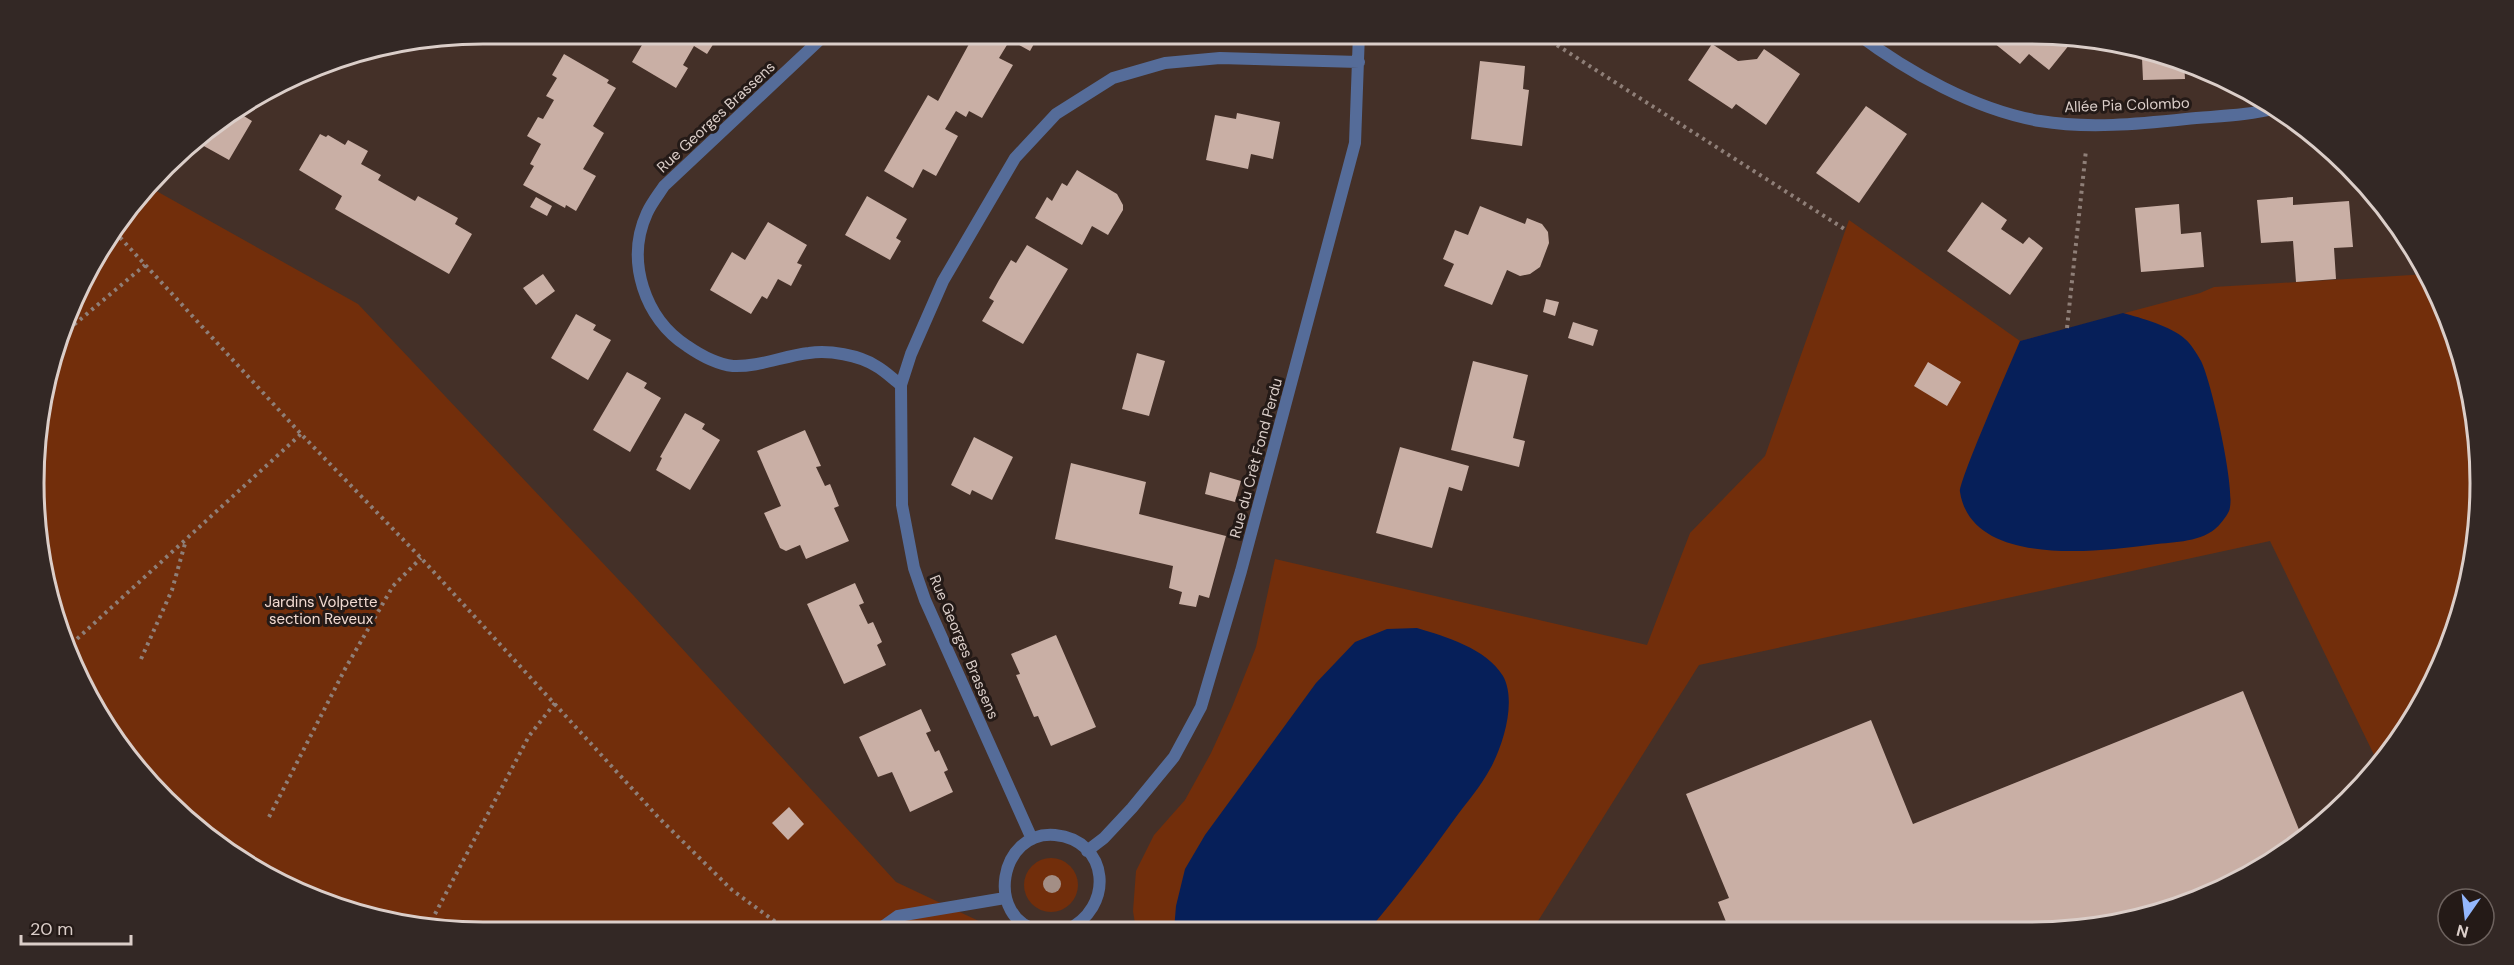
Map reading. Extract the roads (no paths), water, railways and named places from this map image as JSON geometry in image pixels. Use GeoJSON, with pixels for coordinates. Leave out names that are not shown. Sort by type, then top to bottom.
{"type":"FeatureCollection","features":[{"type":"Feature","properties":{"kind":"street","name":"Rue Georges Brassens"},"geometry":{"type":"LineString","coordinates":[[815,44],[664,186],[646,214],[639,246],[640,280],[652,313],[677,340],[704,357],[732,366],[764,364],[810,352],[845,355],[874,365],[901,385]]}},
{"type":"Feature","properties":{"kind":"street","name":"Rue du Crêt Fond Perdu"},"geometry":{"type":"LineString","coordinates":[[1087,851],[1104,838],[1132,808],[1174,757],[1201,707],[1238,581],[1355,143],[1359,44]]}},
{"type":"Feature","properties":{"kind":"street","name":"Allée Pia Colombo"},"geometry":{"type":"LineString","coordinates":[[1873,44],[1908,67],[1988,108],[2043,122],[2089,124],[2159,122],[2263,110]]}},
{"type":"Feature","properties":{"kind":"street","name":"Rue Georges Brassens"},"geometry":{"type":"LineString","coordinates":[[1032,840],[914,568],[902,505],[901,385],[911,354],[943,281],[965,240],[1015,158],[1056,114],[1113,78],[1165,63],[1220,58],[1359,62]]}},
{"type":"Feature","properties":{"kind":"street"},"geometry":{"type":"LineString","coordinates":[[1022,922],[1012,911],[1005,898],[1003,884],[1008,864],[1020,847],[1032,840],[1055,835],[1078,843],[1087,851],[1098,870],[1100,890],[1096,904],[1084,922]]}},
{"type":"Feature","properties":{"kind":"street"},"geometry":{"type":"LineString","coordinates":[[890,922],[898,916],[1005,898]]}},
{"type":"Feature","properties":{"kind":"water"},"geometry":{"type":"Polygon","coordinates":[[[2123,313],[2155,323],[2179,334],[2201,361],[2216,412],[2226,461],[2231,500],[2227,516],[2215,529],[2200,537],[2098,550],[2039,549],[2011,544],[1987,533],[1969,516],[1960,492],[1976,445],[2020,341],[2123,313]]]}},
{"type":"Feature","properties":{"kind":"water"},"geometry":{"type":"Polygon","coordinates":[[[1417,628],[1440,635],[1476,651],[1496,666],[1503,676],[1509,698],[1507,723],[1495,759],[1478,788],[1376,922],[1175,922],[1185,869],[1205,835],[1316,683],[1355,642],[1387,629],[1417,628]]]}},
{"type":"Feature","properties":{"kind":"park label","name":"Jardins Volpette section Reveux"},"geometry":{"type":"Point","coordinates":[321,610]}}]}
